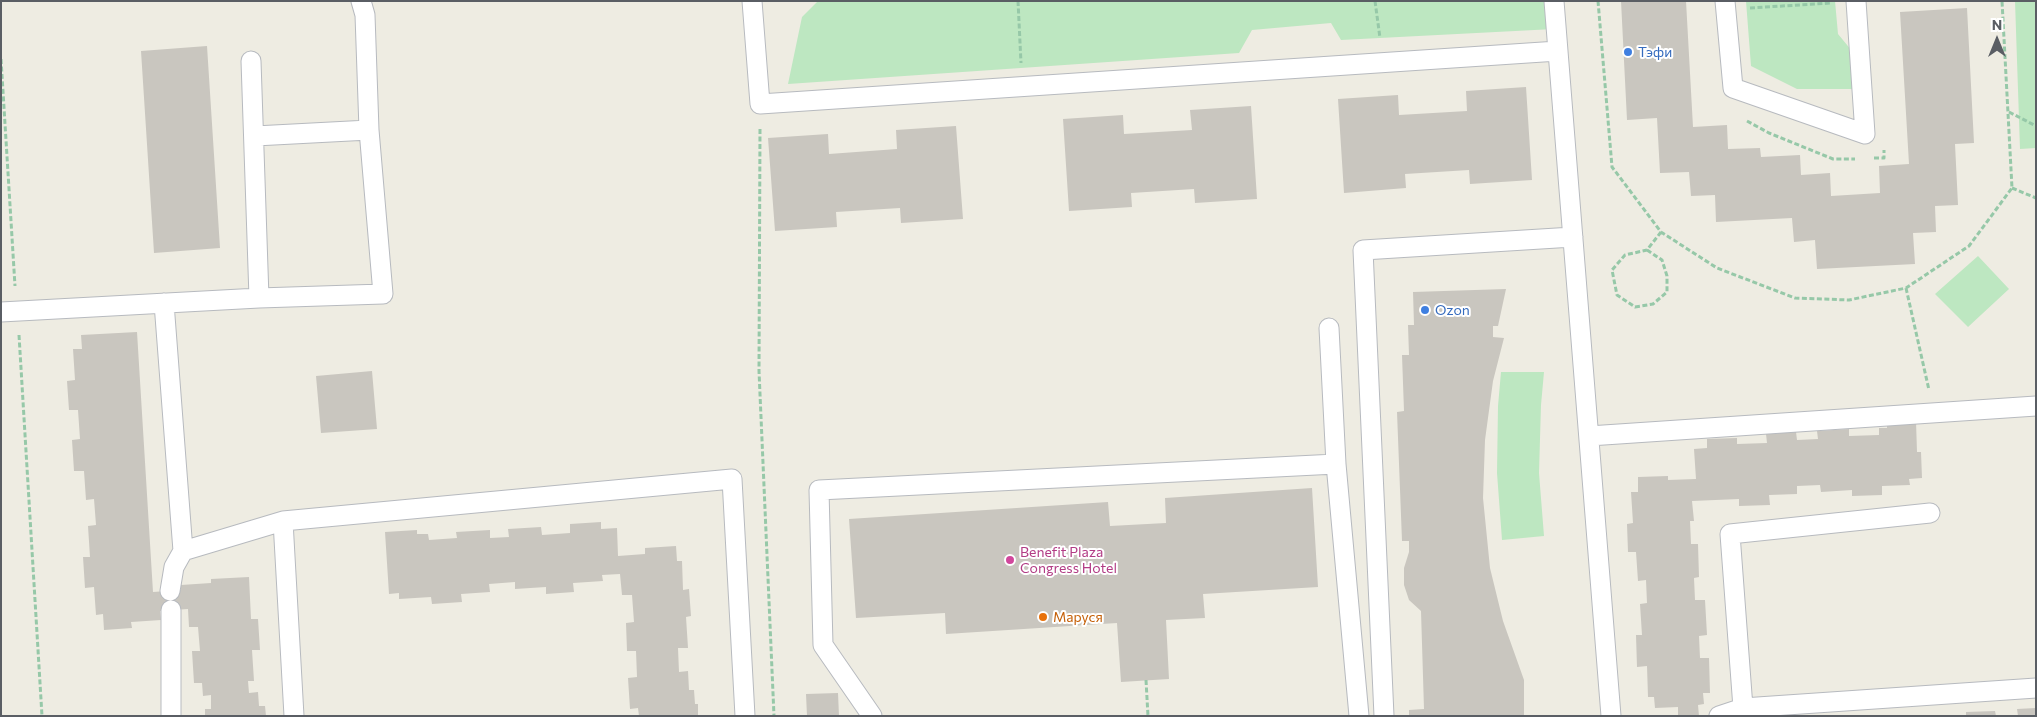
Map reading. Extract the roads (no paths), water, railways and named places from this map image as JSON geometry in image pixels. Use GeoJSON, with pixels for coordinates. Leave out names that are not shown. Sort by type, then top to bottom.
{"type":"FeatureCollection","features":[{"type":"Feature","properties":{"kind":"lane"},"geometry":{"type":"LineString","coordinates":[[9,311],[259,298],[383,294],[369,130],[365,15],[361,1]]}},
{"type":"Feature","properties":{"kind":"lane"},"geometry":{"type":"LineString","coordinates":[[752,1],[760,104],[1558,50]]}},
{"type":"Feature","properties":{"kind":"lane"},"geometry":{"type":"LineString","coordinates":[[1554,1],[1611,716]]}},
{"type":"Feature","properties":{"kind":"lane"},"geometry":{"type":"LineString","coordinates":[[1725,5],[1733,88],[1865,134],[1856,2]]}},
{"type":"Feature","properties":{"kind":"lane"},"geometry":{"type":"LineString","coordinates":[[251,61],[259,298]]}},
{"type":"Feature","properties":{"kind":"lane"},"geometry":{"type":"LineString","coordinates":[[255,136],[369,130]]}},
{"type":"Feature","properties":{"kind":"lane"},"geometry":{"type":"LineString","coordinates":[[1384,716],[1363,250],[1573,237]]}},
{"type":"Feature","properties":{"kind":"lane"},"geometry":{"type":"LineString","coordinates":[[164,303],[183,551],[174,567],[170,591]]}},
{"type":"Feature","properties":{"kind":"lane"},"geometry":{"type":"LineString","coordinates":[[1329,328],[1336,464],[1359,716]]}},
{"type":"Feature","properties":{"kind":"lane"},"geometry":{"type":"LineString","coordinates":[[1589,436],[2036,406]]}},
{"type":"Feature","properties":{"kind":"lane"},"geometry":{"type":"LineString","coordinates":[[872,716],[823,645],[820,490],[1336,464]]}},
{"type":"Feature","properties":{"kind":"lane"},"geometry":{"type":"LineString","coordinates":[[183,551],[283,521],[732,479],[745,716]]}},
{"type":"Feature","properties":{"kind":"lane"},"geometry":{"type":"LineString","coordinates":[[1742,708],[1730,534],[1930,513]]}},
{"type":"Feature","properties":{"kind":"lane"},"geometry":{"type":"LineString","coordinates":[[283,521],[294,716]]}},
{"type":"Feature","properties":{"kind":"lane"},"geometry":{"type":"LineString","coordinates":[[171,610],[171,716]]}},
{"type":"Feature","properties":{"kind":"lane"},"geometry":{"type":"LineString","coordinates":[[1719,716],[1742,708],[2036,688]]}},
{"type":"Feature","properties":{"kind":"place","name":"Тэфи"},"geometry":{"type":"Point","coordinates":[1628,52]}},
{"type":"Feature","properties":{"kind":"place","name":"Ozon"},"geometry":{"type":"Point","coordinates":[1425,310]}},
{"type":"Feature","properties":{"kind":"place","name":"Benefit Plaza Congress Hotel"},"geometry":{"type":"Point","coordinates":[1010,560]}},
{"type":"Feature","properties":{"kind":"place","name":"Маруся"},"geometry":{"type":"Point","coordinates":[1043,617]}}]}
